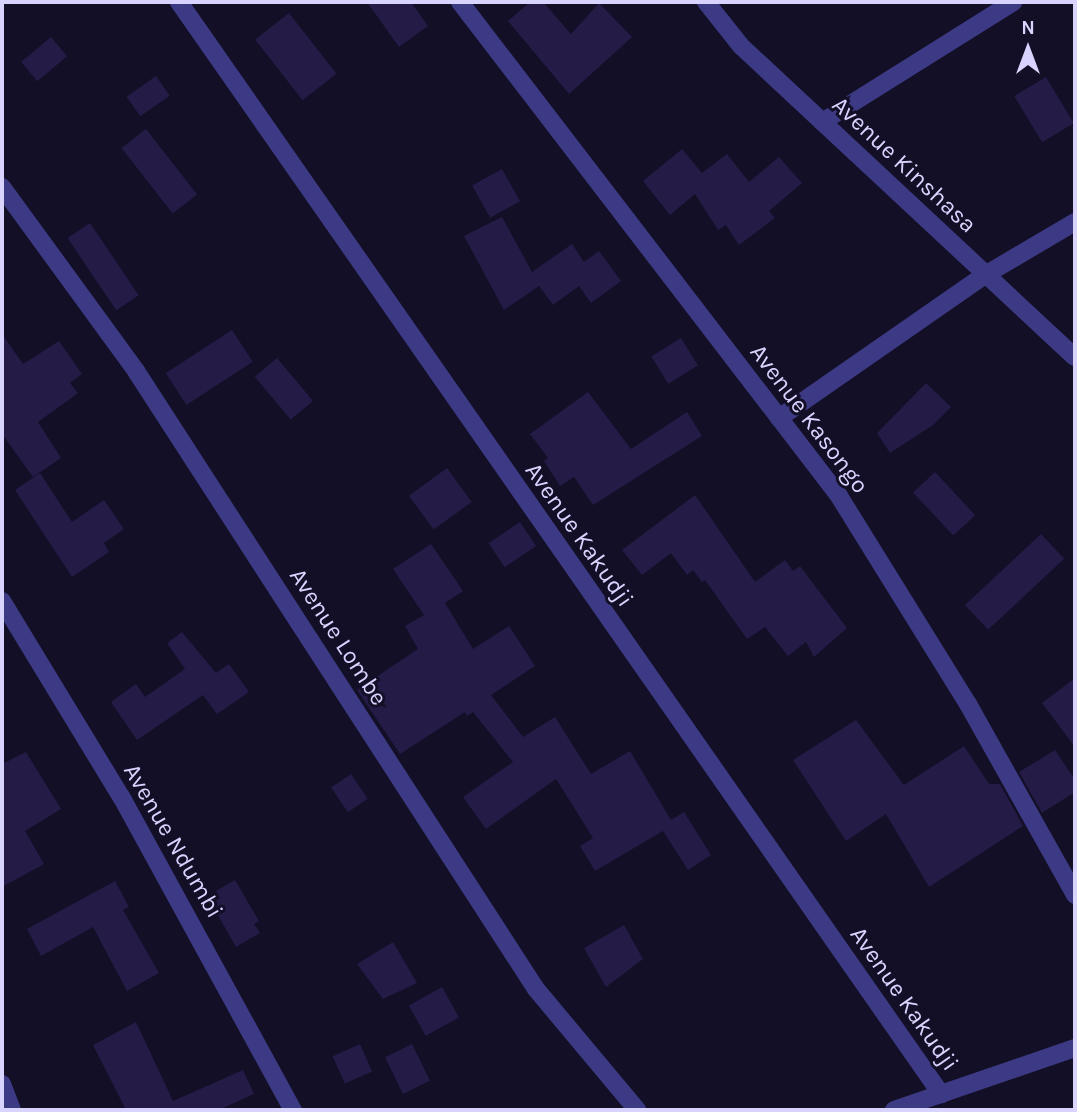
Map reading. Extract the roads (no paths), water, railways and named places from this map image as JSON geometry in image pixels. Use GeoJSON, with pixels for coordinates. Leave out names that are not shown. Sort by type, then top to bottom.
{"type":"FeatureCollection","features":[{"type":"Feature","properties":{"kind":"street","name":"Avenue Kakudji"},"geometry":{"type":"LineString","coordinates":[[179,2],[941,1094]]}},
{"type":"Feature","properties":{"kind":"street","name":"Avenue Kasongo"},"geometry":{"type":"LineString","coordinates":[[460,2],[839,496],[901,595],[1075,895]]}},
{"type":"Feature","properties":{"kind":"street","name":"Avenue Kinshasa"},"geometry":{"type":"LineString","coordinates":[[706,2],[741,46],[1075,357]]}},
{"type":"Feature","properties":{"kind":"street"},"geometry":{"type":"LineString","coordinates":[[822,122],[1013,2]]}},
{"type":"Feature","properties":{"kind":"street","name":"Avenue Lombe"},"geometry":{"type":"LineString","coordinates":[[2,187],[136,371],[536,989],[637,1110]]}},
{"type":"Feature","properties":{"kind":"street"},"geometry":{"type":"LineString","coordinates":[[779,418],[985,275],[1075,222]]}},
{"type":"Feature","properties":{"kind":"street","name":"Avenue Ndumbi"},"geometry":{"type":"LineString","coordinates":[[2,601],[122,798],[293,1110]]}},
{"type":"Feature","properties":{"kind":"street"},"geometry":{"type":"LineString","coordinates":[[894,1110],[1075,1048]]}},
{"type":"Feature","properties":{"kind":"street"},"geometry":{"type":"LineString","coordinates":[[2,1084],[12,1110]]}}]}
